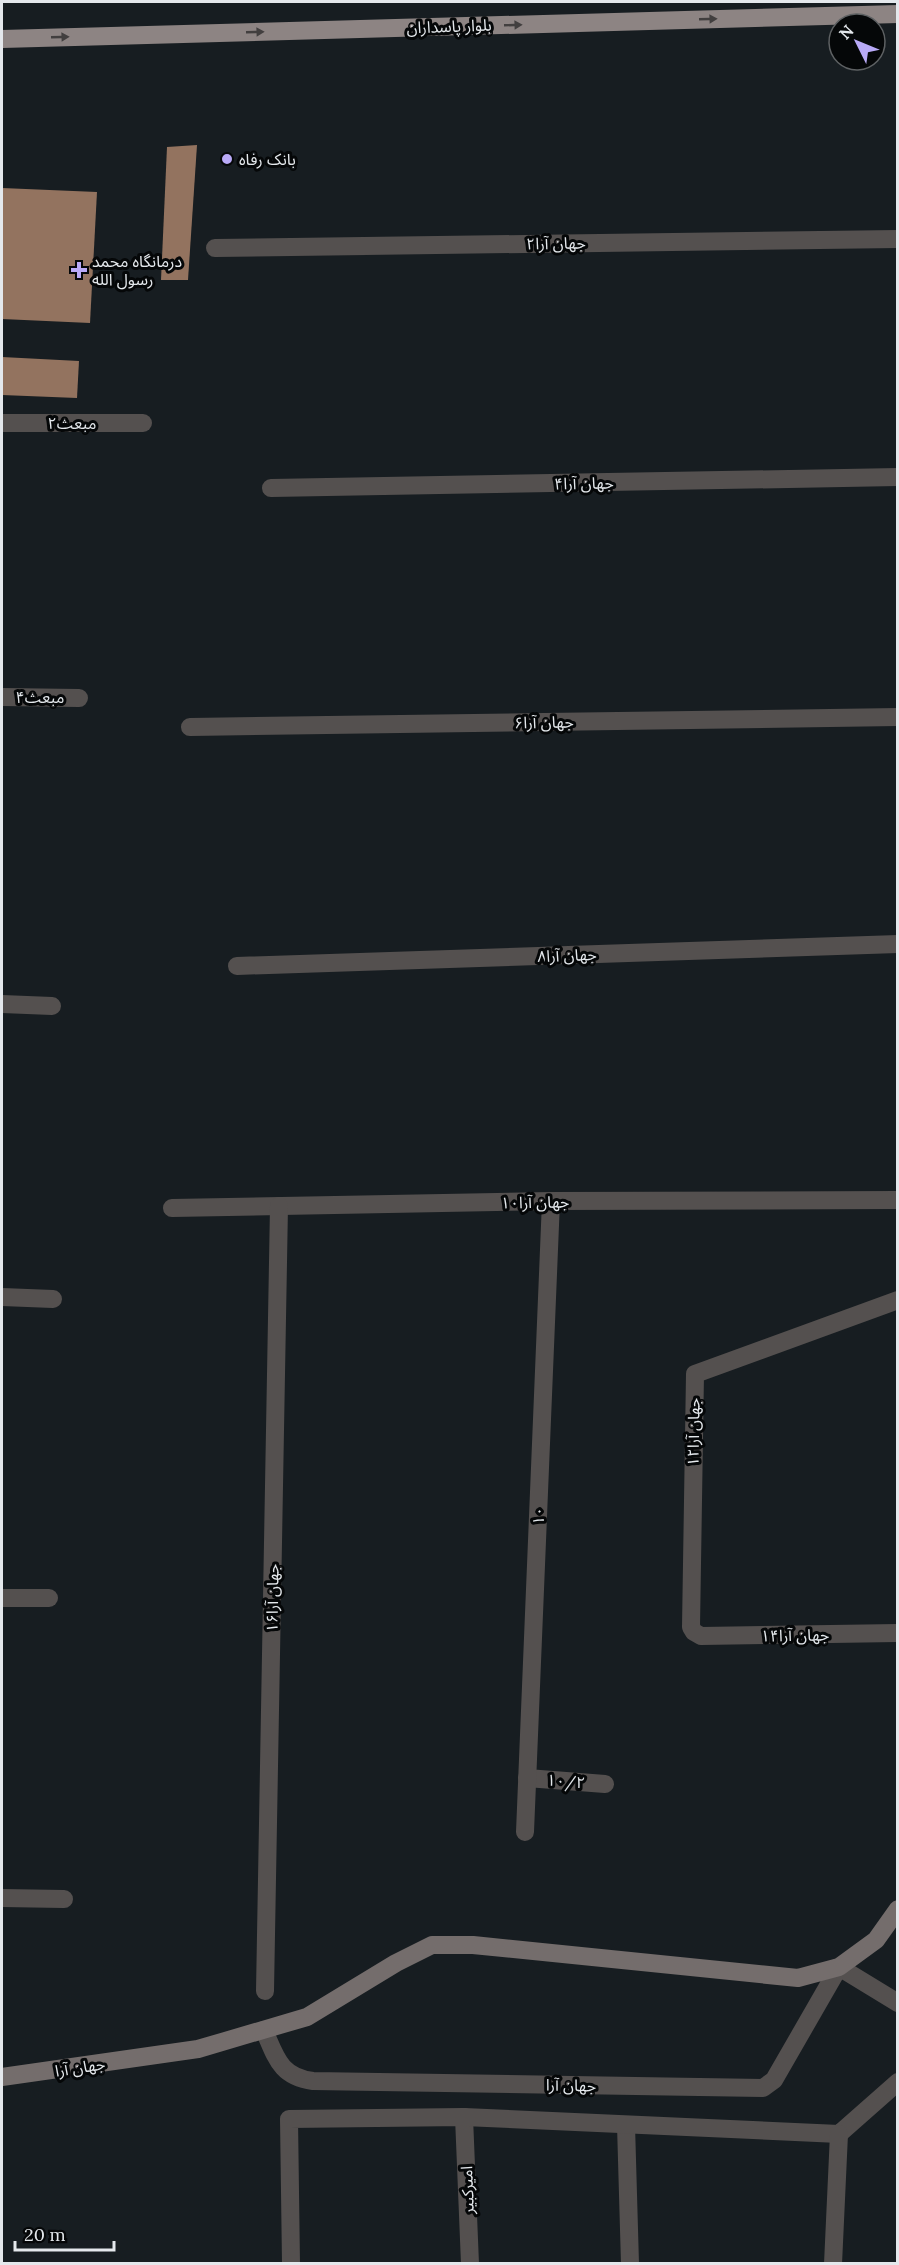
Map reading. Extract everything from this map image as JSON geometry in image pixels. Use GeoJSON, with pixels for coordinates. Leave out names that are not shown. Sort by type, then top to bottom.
{"type":"FeatureCollection","features":[{"type":"Feature","properties":{"kind":"main road","name":"بلوار پاسداران"},"geometry":{"type":"LineString","coordinates":[[2,39],[897,14]]}},
{"type":"Feature","properties":{"kind":"street","name":"جهان آرا۲"},"geometry":{"type":"LineString","coordinates":[[215,248],[897,239]]}},
{"type":"Feature","properties":{"kind":"street","name":"مبعث۲"},"geometry":{"type":"LineString","coordinates":[[2,423],[143,423]]}},
{"type":"Feature","properties":{"kind":"street","name":"جهان آرا۴"},"geometry":{"type":"LineString","coordinates":[[271,488],[897,477]]}},
{"type":"Feature","properties":{"kind":"street","name":"مبعث۴"},"geometry":{"type":"LineString","coordinates":[[2,697],[79,698]]}},
{"type":"Feature","properties":{"kind":"street","name":"جهان آرا۶"},"geometry":{"type":"LineString","coordinates":[[190,727],[897,717]]}},
{"type":"Feature","properties":{"kind":"street","name":"جهان آرا۸"},"geometry":{"type":"LineString","coordinates":[[237,966],[897,944]]}},
{"type":"Feature","properties":{"kind":"street"},"geometry":{"type":"LineString","coordinates":[[2,1004],[52,1006]]}},
{"type":"Feature","properties":{"kind":"street","name":"جهان آرا۱۰"},"geometry":{"type":"LineString","coordinates":[[172,1208],[551,1201],[897,1200]]}},
{"type":"Feature","properties":{"kind":"street","name":"۱۰"},"geometry":{"type":"LineString","coordinates":[[525,1832],[551,1201]]}},
{"type":"Feature","properties":{"kind":"street","name":"جهان آرا۱۶"},"geometry":{"type":"LineString","coordinates":[[265,1990],[279,1206]]}},
{"type":"Feature","properties":{"kind":"street"},"geometry":{"type":"LineString","coordinates":[[2,1298],[53,1299]]}},
{"type":"Feature","properties":{"kind":"street","name":"جهان آرا۱۲"},"geometry":{"type":"LineString","coordinates":[[694,1632],[691,1627],[695,1374],[897,1300]]}},
{"type":"Feature","properties":{"kind":"street"},"geometry":{"type":"LineString","coordinates":[[2,1598],[49,1599]]}},
{"type":"Feature","properties":{"kind":"street","name":"جهان آرا۱۴"},"geometry":{"type":"LineString","coordinates":[[694,1632],[701,1636],[897,1633]]}},
{"type":"Feature","properties":{"kind":"street","name":"۱۰/۲"},"geometry":{"type":"LineString","coordinates":[[527,1778],[605,1784]]}},
{"type":"Feature","properties":{"kind":"street"},"geometry":{"type":"LineString","coordinates":[[2,1898],[64,1899]]}},
{"type":"Feature","properties":{"kind":"street","name":"جهان آرا"},"geometry":{"type":"LineString","coordinates":[[2,2077],[198,2049],[307,2017],[396,1963],[432,1945],[473,1945],[798,1978],[839,1967],[876,1940],[897,1909]]}},
{"type":"Feature","properties":{"kind":"street"},"geometry":{"type":"LineString","coordinates":[[839,1967],[897,2003]]}},
{"type":"Feature","properties":{"kind":"street","name":"جهان آرا"},"geometry":{"type":"LineString","coordinates":[[264,2030],[280,2065],[296,2079],[313,2081],[763,2088],[774,2080],[839,1967]]}},
{"type":"Feature","properties":{"kind":"street"},"geometry":{"type":"LineString","coordinates":[[291,2264],[289,2119],[464,2117],[839,2134],[897,2082]]}},
{"type":"Feature","properties":{"kind":"street","name":"امیرکبیر"},"geometry":{"type":"LineString","coordinates":[[464,2117],[470,2264]]}},
{"type":"Feature","properties":{"kind":"street"},"geometry":{"type":"LineString","coordinates":[[626,2125],[630,2264]]}},
{"type":"Feature","properties":{"kind":"street"},"geometry":{"type":"LineString","coordinates":[[833,2264],[839,2134]]}},
{"type":"Feature","properties":{"kind":"building"},"geometry":{"type":"Polygon","coordinates":[[[197,145],[188,280],[161,280],[167,147],[197,145]]]}},
{"type":"Feature","properties":{"kind":"building"},"geometry":{"type":"Polygon","coordinates":[[[2,188],[97,192],[90,323],[2,319],[2,188]]]}},
{"type":"Feature","properties":{"kind":"building"},"geometry":{"type":"Polygon","coordinates":[[[2,357],[79,361],[77,398],[2,395],[2,357]]]}},
{"type":"Feature","properties":{"kind":"place","name":"بانک رفاه"},"geometry":{"type":"Point","coordinates":[227,159]}},
{"type":"Feature","properties":{"kind":"place","name":"درمانگاه محمد رسول الله"},"geometry":{"type":"Point","coordinates":[79,270]}}]}
